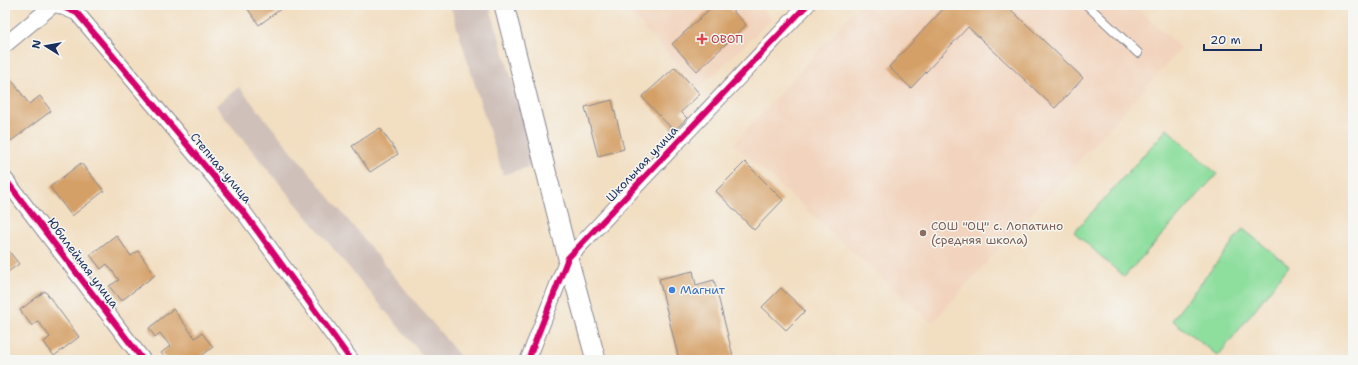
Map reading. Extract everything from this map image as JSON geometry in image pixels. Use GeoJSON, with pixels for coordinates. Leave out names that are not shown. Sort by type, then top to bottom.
{"type":"FeatureCollection","features":[{"type":"Feature","properties":{"kind":"street"},"geometry":{"type":"LineString","coordinates":[[5,45],[54,5]]}},
{"type":"Feature","properties":{"kind":"street","name":"Степная улица"},"geometry":{"type":"LineString","coordinates":[[58,5],[77,13],[240,208],[351,360]]}},
{"type":"Feature","properties":{"kind":"street"},"geometry":{"type":"LineString","coordinates":[[504,5],[568,258],[596,360]]}},
{"type":"Feature","properties":{"kind":"street","name":"Школьная улица"},"geometry":{"type":"LineString","coordinates":[[528,360],[568,258],[807,5]]}},
{"type":"Feature","properties":{"kind":"street","name":"Юбилейная улица"},"geometry":{"type":"LineString","coordinates":[[5,179],[143,360]]}},
{"type":"Feature","properties":{"kind":"lane"},"geometry":{"type":"LineString","coordinates":[[1087,5],[1138,53]]}},
{"type":"Feature","properties":{"kind":"shaded area"},"geometry":{"type":"Polygon","coordinates":[[[450,5],[489,5],[538,164],[503,175],[450,5]]]}},
{"type":"Feature","properties":{"kind":"shaded area","name":"ОВОП"},"geometry":{"type":"Polygon","coordinates":[[[640,5],[759,5],[772,19],[699,88],[631,14],[640,5]]]}},
{"type":"Feature","properties":{"kind":"shaded area","name":"СОШ \"ОЦ\" с. Лопатино (средняя школа)"},"geometry":{"type":"Polygon","coordinates":[[[859,5],[1134,5],[1181,48],[932,323],[734,144],[859,5]]]}},
{"type":"Feature","properties":{"kind":"shaded area"},"geometry":{"type":"Polygon","coordinates":[[[239,87],[463,360],[426,360],[215,106],[239,87]]]}},
{"type":"Feature","properties":{"kind":"green space"},"geometry":{"type":"Polygon","coordinates":[[[1167,129],[1217,174],[1124,277],[1074,232],[1167,129]]]}},
{"type":"Feature","properties":{"kind":"green space"},"geometry":{"type":"Polygon","coordinates":[[[1243,229],[1289,266],[1218,356],[1172,320],[1243,229]]]}},
{"type":"Feature","properties":{"kind":"building"},"geometry":{"type":"Polygon","coordinates":[[[245,5],[286,5],[259,25],[245,5]]]}},
{"type":"Feature","properties":{"kind":"building"},"geometry":{"type":"Polygon","coordinates":[[[714,5],[727,5],[746,25],[697,71],[672,44],[714,5]]]}},
{"type":"Feature","properties":{"kind":"building"},"geometry":{"type":"Polygon","coordinates":[[[943,5],[1006,5],[1083,78],[1055,108],[968,27],[911,88],[889,67],[945,7],[943,5]]]}},
{"type":"Feature","properties":{"kind":"building"},"geometry":{"type":"Polygon","coordinates":[[[675,67],[700,94],[681,112],[687,118],[674,131],[642,97],[675,67]]]}},
{"type":"Feature","properties":{"kind":"building"},"geometry":{"type":"Polygon","coordinates":[[[9,76],[29,104],[40,96],[51,111],[11,141],[5,133],[5,79],[9,76]]]}},
{"type":"Feature","properties":{"kind":"building"},"geometry":{"type":"Polygon","coordinates":[[[612,100],[624,149],[598,156],[585,107],[612,100]]]}},
{"type":"Feature","properties":{"kind":"building"},"geometry":{"type":"Polygon","coordinates":[[[380,128],[398,154],[370,172],[352,146],[380,128]]]}},
{"type":"Feature","properties":{"kind":"building"},"geometry":{"type":"Polygon","coordinates":[[[745,162],[783,200],[754,230],[716,191],[745,162]]]}},
{"type":"Feature","properties":{"kind":"building"},"geometry":{"type":"Polygon","coordinates":[[[81,163],[104,191],[72,216],[50,187],[81,163]]]}},
{"type":"Feature","properties":{"kind":"building"},"geometry":{"type":"Polygon","coordinates":[[[116,235],[131,256],[138,251],[155,275],[121,301],[109,286],[119,280],[107,264],[101,269],[90,255],[116,235]]]}},
{"type":"Feature","properties":{"kind":"building"},"geometry":{"type":"Polygon","coordinates":[[[5,246],[19,264],[5,274],[5,246]]]}},
{"type":"Feature","properties":{"kind":"building"},"geometry":{"type":"Polygon","coordinates":[[[693,271],[696,285],[714,280],[734,360],[679,360],[659,279],[693,271]]]}},
{"type":"Feature","properties":{"kind":"building"},"geometry":{"type":"Polygon","coordinates":[[[781,288],[805,311],[786,330],[762,307],[781,288]]]}},
{"type":"Feature","properties":{"kind":"building"},"geometry":{"type":"Polygon","coordinates":[[[45,291],[79,337],[54,356],[44,342],[50,337],[38,321],[32,326],[20,310],[45,291]]]}},
{"type":"Feature","properties":{"kind":"building"},"geometry":{"type":"Polygon","coordinates":[[[173,309],[195,338],[202,333],[213,347],[196,360],[167,360],[161,353],[170,346],[160,333],[155,337],[149,328],[173,309]]]}},
{"type":"Feature","properties":{"kind":"cycle path"},"geometry":{"type":"LineString","coordinates":[[58,5],[77,13],[245,214],[351,360]]}},
{"type":"Feature","properties":{"kind":"cycle path"},"geometry":{"type":"LineString","coordinates":[[528,360],[568,258],[807,5]]}},
{"type":"Feature","properties":{"kind":"cycle path"},"geometry":{"type":"LineString","coordinates":[[5,179],[143,360]]}},
{"type":"Feature","properties":{"kind":"place","name":"ОВОП"},"geometry":{"type":"Point","coordinates":[702,39]}},
{"type":"Feature","properties":{"kind":"place","name":"СОШ \"ОЦ\" с. Лопатино (средняя школа)"},"geometry":{"type":"Point","coordinates":[923,233]}},
{"type":"Feature","properties":{"kind":"place","name":"Магнит"},"geometry":{"type":"Point","coordinates":[672,290]}}]}
